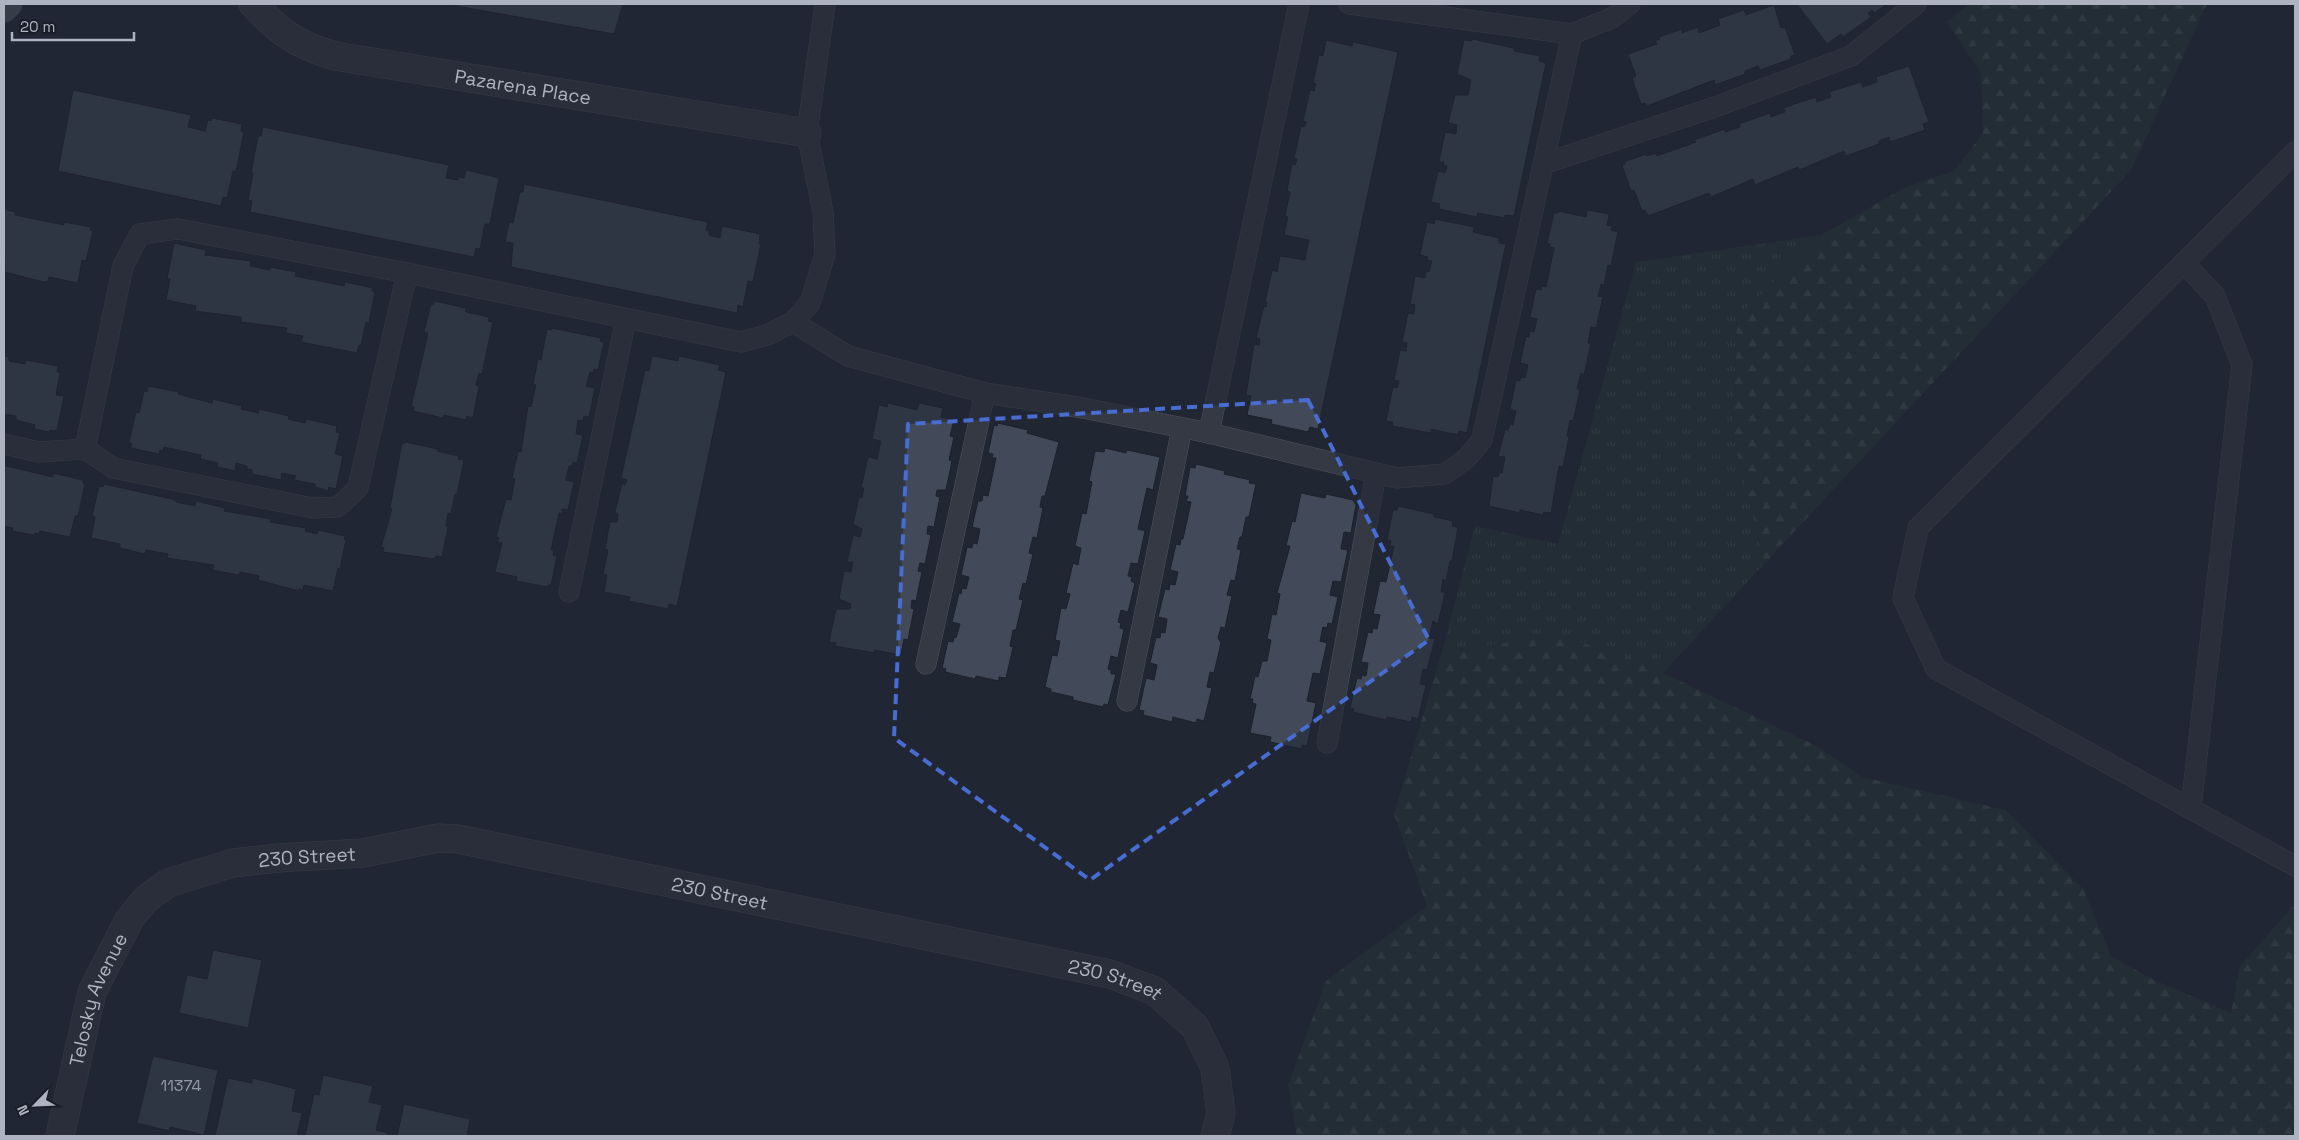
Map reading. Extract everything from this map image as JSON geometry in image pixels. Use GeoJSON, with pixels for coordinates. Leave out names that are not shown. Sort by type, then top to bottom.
{"type":"FeatureCollection","features":[{"type":"Feature","properties":{"kind":"main road"},"geometry":{"type":"LineString","coordinates":[[4,8],[8,4]]}},
{"type":"Feature","properties":{"kind":"street","name":"Pazarena Place"},"geometry":{"type":"LineString","coordinates":[[253,4],[271,24],[289,38],[311,49],[335,56],[807,133]]}},
{"type":"Feature","properties":{"kind":"street","name":"230 Street"},"geometry":{"type":"LineString","coordinates":[[146,899],[168,883],[233,863],[278,858],[363,853],[438,838],[458,840],[1110,974],[1155,991],[1195,1027],[1215,1068],[1218,1124]]}},
{"type":"Feature","properties":{"kind":"street","name":"Telosky Avenue"},"geometry":{"type":"LineString","coordinates":[[60,1136],[92,992],[129,920],[146,899]]}},
{"type":"Feature","properties":{"kind":"lane"},"geometry":{"type":"LineString","coordinates":[[85,448],[122,266],[140,234],[178,230],[407,273],[741,342],[768,335],[793,322],[810,303],[825,254],[822,212],[807,133],[825,4]]}},
{"type":"Feature","properties":{"kind":"lane"},"geometry":{"type":"LineString","coordinates":[[1210,433],[1299,4]]}},
{"type":"Feature","properties":{"kind":"lane"},"geometry":{"type":"LineString","coordinates":[[1349,4],[1572,34],[1612,18],[1630,4]]}},
{"type":"Feature","properties":{"kind":"lane"},"geometry":{"type":"LineString","coordinates":[[1542,164],[1715,107],[1851,56],[1916,4]]}},
{"type":"Feature","properties":{"kind":"lane"},"geometry":{"type":"LineString","coordinates":[[793,322],[848,356],[985,393],[1083,408],[1210,433],[1397,478],[1420,478],[1445,474],[1466,459],[1482,440],[1572,34]]}},
{"type":"Feature","properties":{"kind":"lane"},"geometry":{"type":"LineString","coordinates":[[2295,152],[1918,528],[1903,598],[1936,670],[2295,866]]}},
{"type":"Feature","properties":{"kind":"lane"},"geometry":{"type":"LineString","coordinates":[[2184,263],[2215,296],[2242,365],[2191,808]]}},
{"type":"Feature","properties":{"kind":"lane"},"geometry":{"type":"LineString","coordinates":[[4,444],[39,452],[85,448],[113,468],[313,508],[338,507],[358,488],[407,273]]}},
{"type":"Feature","properties":{"kind":"lane"},"geometry":{"type":"LineString","coordinates":[[569,592],[626,318]]}},
{"type":"Feature","properties":{"kind":"lane"},"geometry":{"type":"LineString","coordinates":[[926,664],[985,393]]}},
{"type":"Feature","properties":{"kind":"lane"},"geometry":{"type":"LineString","coordinates":[[1128,701],[1182,428]]}},
{"type":"Feature","properties":{"kind":"lane"},"geometry":{"type":"LineString","coordinates":[[1327,743],[1376,474]]}},
{"type":"Feature","properties":{"kind":"highlighted area"},"geometry":{"type":"Polygon","coordinates":[[[1308,400],[1429,640],[1090,880],[894,738],[908,424],[1308,400]]]}},
{"type":"Feature","properties":{"kind":"green space"},"geometry":{"type":"Polygon","coordinates":[[[1969,4],[2207,4],[2131,170],[1765,563],[1733,436],[1737,318],[1821,235],[1906,187],[1954,171],[1983,133],[1981,74],[1947,22],[1969,4]]]}},
{"type":"Feature","properties":{"kind":"green space"},"geometry":{"type":"Polygon","coordinates":[[[1821,235],[1737,319],[1733,436],[1765,563],[1662,674],[1560,636],[1442,651],[1475,526],[1558,544],[1636,262],[1821,235]]]}},
{"type":"Feature","properties":{"kind":"green space"},"geometry":{"type":"Polygon","coordinates":[[[1560,636],[1631,658],[1815,745],[1862,777],[2006,810],[2084,890],[2111,956],[2152,979],[2231,1013],[2240,966],[2295,904],[2295,1136],[1297,1136],[1288,1086],[1326,981],[1427,906],[1394,814],[1442,651],[1560,636]]]}},
{"type":"Feature","properties":{"kind":"building"},"geometry":{"type":"Polygon","coordinates":[[[445,4],[623,4],[614,34],[445,4]]]}},
{"type":"Feature","properties":{"kind":"building"},"geometry":{"type":"Polygon","coordinates":[[[1797,4],[1887,4],[1874,13],[1872,10],[1868,13],[1871,17],[1843,37],[1841,34],[1827,44],[1797,4]]]}},
{"type":"Feature","properties":{"kind":"building"},"geometry":{"type":"Polygon","coordinates":[[[1774,5],[1781,28],[1785,27],[1795,55],[1791,56],[1791,59],[1760,70],[1758,66],[1745,71],[1745,74],[1715,85],[1714,80],[1647,106],[1645,103],[1641,104],[1632,78],[1636,76],[1628,54],[1657,44],[1655,41],[1660,39],[1659,37],[1682,29],[1682,33],[1698,27],[1699,33],[1720,25],[1718,19],[1744,10],[1746,15],[1774,5]]]}},
{"type":"Feature","properties":{"kind":"building"},"geometry":{"type":"Polygon","coordinates":[[[1472,39],[1540,56],[1539,61],[1546,63],[1514,216],[1505,215],[1505,218],[1478,213],[1477,217],[1439,209],[1440,204],[1431,202],[1438,171],[1445,173],[1447,166],[1443,166],[1444,162],[1439,162],[1445,132],[1456,134],[1457,125],[1448,123],[1455,95],[1468,95],[1471,80],[1457,74],[1464,40],[1472,41],[1472,39]]]}},
{"type":"Feature","properties":{"kind":"building"},"geometry":{"type":"Polygon","coordinates":[[[1326,40],[1352,46],[1353,42],[1398,52],[1318,429],[1310,427],[1308,432],[1271,424],[1272,420],[1247,415],[1251,396],[1246,395],[1254,344],[1259,345],[1260,339],[1256,338],[1264,306],[1266,307],[1267,302],[1265,302],[1272,270],[1277,272],[1280,256],[1305,260],[1309,240],[1284,235],[1288,217],[1285,216],[1290,192],[1287,191],[1292,164],[1295,165],[1297,159],[1294,159],[1301,126],[1304,127],[1306,122],[1303,121],[1310,90],[1314,91],[1316,84],[1313,83],[1319,55],[1323,56],[1326,40]]]}},
{"type":"Feature","properties":{"kind":"building"},"geometry":{"type":"Polygon","coordinates":[[[1909,66],[1929,122],[1923,124],[1925,130],[1890,142],[1889,137],[1879,141],[1879,144],[1846,156],[1844,151],[1799,170],[1798,167],[1755,185],[1753,179],[1711,197],[1709,193],[1648,216],[1645,210],[1642,211],[1634,190],[1631,191],[1622,165],[1625,164],[1624,162],[1646,154],[1647,156],[1656,153],[1657,156],[1725,129],[1725,132],[1740,127],[1739,124],[1770,113],[1771,117],[1785,112],[1783,108],[1816,97],[1817,102],[1831,97],[1829,92],[1861,82],[1863,87],[1877,82],[1876,77],[1909,66]]]}},
{"type":"Feature","properties":{"kind":"building"},"geometry":{"type":"Polygon","coordinates":[[[73,90],[191,115],[188,127],[205,131],[208,120],[211,121],[212,118],[242,124],[241,131],[244,132],[236,171],[233,171],[227,198],[223,197],[221,206],[58,171],[73,90]]]}},
{"type":"Feature","properties":{"kind":"building"},"geometry":{"type":"Polygon","coordinates":[[[263,127],[449,165],[446,178],[458,180],[458,177],[464,178],[466,170],[499,178],[490,224],[485,224],[480,249],[476,248],[474,257],[250,212],[252,201],[248,200],[253,173],[251,173],[258,136],[261,136],[263,127]]]}},
{"type":"Feature","properties":{"kind":"building"},"geometry":{"type":"Polygon","coordinates":[[[524,184],[708,222],[706,230],[709,231],[709,235],[720,238],[722,226],[760,234],[759,244],[761,244],[753,282],[748,281],[743,307],[738,305],[737,313],[511,267],[513,243],[505,242],[509,222],[513,223],[520,192],[523,192],[524,184]]]}},
{"type":"Feature","properties":{"kind":"building"},"geometry":{"type":"Polygon","coordinates":[[[4,209],[15,212],[15,215],[64,225],[64,222],[91,227],[90,230],[93,231],[86,261],[82,260],[78,283],[49,277],[48,281],[44,282],[5,272],[4,209]]]}},
{"type":"Feature","properties":{"kind":"building"},"geometry":{"type":"Polygon","coordinates":[[[1587,210],[1609,214],[1607,225],[1612,226],[1611,230],[1618,232],[1611,266],[1608,265],[1604,285],[1601,284],[1598,296],[1603,297],[1596,328],[1591,327],[1588,343],[1591,343],[1584,375],[1581,373],[1577,389],[1580,390],[1573,421],[1570,420],[1567,436],[1569,437],[1563,467],[1559,466],[1551,513],[1544,512],[1543,515],[1520,510],[1520,513],[1489,506],[1493,476],[1498,477],[1499,473],[1502,473],[1505,457],[1498,456],[1505,430],[1508,430],[1510,424],[1513,425],[1516,411],[1510,409],[1516,380],[1520,381],[1521,377],[1525,378],[1528,365],[1520,363],[1526,336],[1529,337],[1530,331],[1534,332],[1537,319],[1530,317],[1536,289],[1541,290],[1542,286],[1546,287],[1554,248],[1550,247],[1550,244],[1547,243],[1554,213],[1558,213],[1558,211],[1586,217],[1587,210]]]}},
{"type":"Feature","properties":{"kind":"building"},"geometry":{"type":"Polygon","coordinates":[[[1435,219],[1474,227],[1473,232],[1499,238],[1499,243],[1506,244],[1467,433],[1459,431],[1458,435],[1431,429],[1431,433],[1392,426],[1393,422],[1386,421],[1393,387],[1397,388],[1399,381],[1394,380],[1400,350],[1406,351],[1407,343],[1402,342],[1408,313],[1414,314],[1415,305],[1410,304],[1415,276],[1425,278],[1426,271],[1429,272],[1432,261],[1427,260],[1428,257],[1420,255],[1427,222],[1434,224],[1435,219]]]}},
{"type":"Feature","properties":{"kind":"building"},"geometry":{"type":"Polygon","coordinates":[[[174,243],[206,250],[205,255],[251,261],[250,266],[270,270],[270,267],[296,272],[295,276],[344,286],[345,282],[373,288],[372,291],[375,291],[369,323],[366,322],[361,346],[359,345],[357,353],[301,342],[303,336],[286,333],[287,328],[241,322],[241,317],[195,311],[196,306],[166,300],[170,279],[167,279],[174,243]]]}},
{"type":"Feature","properties":{"kind":"building"},"geometry":{"type":"Polygon","coordinates":[[[434,301],[466,308],[466,312],[489,317],[488,321],[493,322],[482,374],[479,373],[476,385],[479,386],[473,418],[467,416],[466,420],[444,415],[443,418],[413,411],[414,407],[411,407],[428,333],[424,332],[431,304],[433,305],[434,301]]]}},
{"type":"Feature","properties":{"kind":"building"},"geometry":{"type":"Polygon","coordinates":[[[552,328],[601,338],[600,341],[604,342],[598,370],[594,369],[593,373],[590,372],[586,386],[595,388],[589,417],[584,416],[583,421],[578,420],[576,434],[583,435],[577,463],[573,462],[572,466],[569,466],[566,480],[574,482],[568,510],[562,509],[562,514],[559,513],[551,550],[554,551],[553,555],[557,556],[551,585],[548,585],[548,587],[516,581],[517,577],[495,572],[502,543],[497,542],[499,538],[496,537],[506,499],[511,500],[515,479],[512,478],[518,451],[521,452],[528,406],[531,407],[536,385],[533,384],[538,359],[541,360],[547,329],[552,330],[552,328]]]}},
{"type":"Feature","properties":{"kind":"building"},"geometry":{"type":"Polygon","coordinates":[[[4,356],[9,357],[9,361],[25,364],[26,360],[58,366],[57,372],[60,373],[56,395],[64,396],[57,431],[50,430],[49,432],[34,429],[35,425],[16,420],[16,416],[4,414],[4,356]]]}},
{"type":"Feature","properties":{"kind":"building"},"geometry":{"type":"Polygon","coordinates":[[[652,356],[678,361],[679,356],[720,365],[718,370],[726,372],[677,606],[669,604],[668,609],[629,601],[630,597],[604,592],[607,575],[603,574],[608,550],[605,549],[610,522],[617,522],[618,514],[615,512],[622,483],[625,485],[627,480],[621,478],[645,370],[649,371],[652,356]]]}},
{"type":"Feature","properties":{"kind":"building"},"geometry":{"type":"Polygon","coordinates":[[[148,386],[179,392],[178,394],[212,403],[213,399],[242,406],[241,409],[258,413],[259,409],[289,416],[288,419],[305,423],[306,419],[337,426],[336,432],[340,433],[335,454],[343,456],[336,489],[329,487],[328,491],[315,487],[315,484],[294,480],[296,476],[282,473],[281,480],[252,474],[252,470],[247,469],[247,466],[236,463],[235,471],[217,467],[218,463],[200,459],[201,455],[164,447],[163,451],[160,450],[159,454],[131,448],[132,444],[129,442],[136,412],[139,413],[144,391],[147,392],[148,386]]]}},
{"type":"Feature","properties":{"kind":"building"},"geometry":{"type":"Polygon","coordinates":[[[888,403],[917,410],[919,403],[943,408],[941,417],[954,420],[950,436],[954,437],[949,460],[952,461],[946,490],[937,490],[936,496],[940,497],[934,527],[928,526],[927,534],[931,535],[925,564],[920,563],[918,571],[922,572],[916,601],[912,600],[911,608],[914,609],[908,640],[904,639],[901,655],[874,650],[875,653],[835,646],[836,643],[829,642],[836,609],[850,609],[851,604],[839,599],[844,571],[851,572],[853,562],[847,562],[853,535],[860,537],[862,529],[853,524],[859,497],[862,498],[864,488],[861,488],[868,457],[877,459],[881,441],[872,439],[879,405],[887,407],[888,403]]]}},
{"type":"Feature","properties":{"kind":"building"},"geometry":{"type":"Polygon","coordinates":[[[998,423],[1028,430],[1027,433],[1059,442],[1045,496],[1042,496],[1040,507],[1043,508],[1037,538],[1033,537],[1029,553],[1033,554],[1026,584],[1023,583],[1019,599],[1023,600],[1016,630],[1013,630],[1010,646],[1013,647],[1006,678],[999,677],[999,681],[976,676],[975,679],[945,672],[946,669],[942,668],[948,641],[953,642],[954,637],[956,638],[960,624],[952,622],[959,593],[961,594],[962,588],[966,589],[969,577],[961,575],[967,547],[972,548],[973,543],[977,544],[980,529],[972,527],[978,501],[982,501],[983,495],[988,496],[996,458],[992,458],[993,454],[988,453],[994,425],[997,426],[998,423]]]}},
{"type":"Feature","properties":{"kind":"building"},"geometry":{"type":"Polygon","coordinates":[[[405,442],[438,449],[437,451],[459,456],[458,459],[464,460],[457,495],[455,494],[451,514],[448,513],[446,526],[448,527],[442,557],[436,556],[435,559],[383,552],[384,548],[381,547],[392,509],[390,508],[402,443],[404,444],[405,442]]]}},
{"type":"Feature","properties":{"kind":"building"},"geometry":{"type":"Polygon","coordinates":[[[1105,448],[1126,453],[1127,450],[1160,457],[1153,490],[1147,488],[1138,529],[1145,531],[1138,564],[1131,563],[1128,576],[1132,577],[1131,581],[1135,583],[1128,612],[1121,610],[1118,622],[1121,623],[1120,628],[1124,629],[1118,658],[1111,656],[1108,669],[1111,670],[1111,674],[1116,674],[1108,705],[1104,704],[1103,707],[1073,700],[1073,697],[1051,692],[1051,689],[1045,687],[1052,655],[1057,656],[1060,641],[1055,640],[1061,608],[1066,609],[1070,594],[1066,593],[1073,563],[1078,565],[1081,548],[1075,546],[1082,513],[1086,514],[1092,482],[1089,481],[1095,451],[1104,452],[1105,448]]]}},
{"type":"Feature","properties":{"kind":"building"},"geometry":{"type":"Polygon","coordinates":[[[4,463],[6,466],[53,477],[53,473],[83,480],[85,484],[78,516],[75,516],[70,537],[40,531],[39,534],[35,533],[34,535],[12,531],[13,528],[4,526],[4,463]]]}},
{"type":"Feature","properties":{"kind":"building"},"geometry":{"type":"Polygon","coordinates":[[[1196,464],[1225,471],[1224,474],[1250,480],[1249,483],[1256,484],[1249,517],[1246,517],[1242,537],[1240,537],[1237,549],[1241,550],[1235,581],[1231,580],[1227,595],[1232,596],[1225,628],[1221,627],[1218,638],[1221,643],[1214,673],[1210,672],[1207,687],[1212,688],[1204,721],[1197,719],[1196,723],[1173,717],[1172,722],[1143,715],[1144,711],[1139,710],[1146,678],[1154,680],[1157,665],[1150,663],[1156,637],[1160,638],[1161,632],[1165,633],[1167,619],[1158,617],[1165,589],[1169,590],[1170,584],[1175,585],[1178,572],[1170,570],[1176,544],[1180,545],[1181,539],[1183,539],[1191,502],[1186,501],[1188,496],[1185,496],[1190,467],[1195,468],[1196,464]]]}},
{"type":"Feature","properties":{"kind":"building"},"geometry":{"type":"Polygon","coordinates":[[[104,484],[195,506],[196,501],[225,508],[224,511],[271,519],[270,522],[306,528],[305,531],[317,534],[318,530],[345,536],[344,539],[346,540],[340,569],[338,568],[333,591],[304,585],[303,590],[299,589],[299,591],[258,580],[259,576],[240,572],[239,575],[212,570],[214,565],[167,558],[168,554],[146,550],[145,554],[120,548],[120,544],[91,538],[95,517],[92,516],[99,486],[103,487],[104,484]]]}},
{"type":"Feature","properties":{"kind":"building"},"geometry":{"type":"Polygon","coordinates":[[[1301,493],[1325,498],[1326,494],[1353,500],[1356,505],[1351,533],[1344,532],[1341,549],[1348,550],[1341,582],[1333,581],[1330,595],[1338,597],[1332,624],[1328,623],[1327,628],[1323,627],[1320,641],[1327,643],[1320,674],[1313,673],[1307,701],[1316,703],[1307,746],[1302,745],[1302,749],[1270,742],[1271,737],[1250,733],[1256,704],[1252,703],[1253,699],[1250,699],[1255,676],[1258,677],[1262,661],[1267,661],[1271,640],[1267,639],[1272,614],[1276,615],[1280,594],[1277,593],[1290,546],[1286,546],[1292,521],[1295,522],[1301,493]]]}},
{"type":"Feature","properties":{"kind":"building"},"geometry":{"type":"Polygon","coordinates":[[[1398,506],[1434,514],[1434,517],[1453,521],[1452,526],[1458,527],[1452,561],[1450,561],[1446,581],[1443,579],[1441,592],[1445,592],[1438,624],[1433,621],[1429,638],[1435,639],[1427,670],[1423,669],[1420,684],[1426,685],[1418,719],[1412,717],[1411,722],[1387,717],[1386,720],[1353,712],[1354,709],[1350,708],[1357,678],[1361,679],[1362,675],[1366,676],[1368,663],[1361,662],[1368,632],[1372,633],[1373,628],[1377,629],[1380,615],[1373,614],[1380,581],[1386,582],[1394,546],[1390,546],[1391,541],[1387,540],[1393,510],[1397,510],[1398,506]]]}},
{"type":"Feature","properties":{"kind":"building"},"geometry":{"type":"Polygon","coordinates":[[[213,950],[262,960],[248,1028],[179,1013],[187,975],[207,979],[213,950]]]}},
{"type":"Feature","properties":{"kind":"building"},"geometry":{"type":"Polygon","coordinates":[[[153,1056],[218,1070],[204,1135],[170,1127],[169,1131],[137,1123],[153,1056]]]}},
{"type":"Feature","properties":{"kind":"building"},"geometry":{"type":"Polygon","coordinates":[[[323,1075],[373,1086],[369,1102],[382,1105],[376,1130],[388,1133],[387,1136],[305,1136],[314,1094],[319,1095],[323,1075]]]}},
{"type":"Feature","properties":{"kind":"building"},"geometry":{"type":"Polygon","coordinates":[[[228,1078],[252,1083],[252,1078],[296,1089],[292,1111],[302,1113],[297,1136],[215,1136],[228,1078]]]}},
{"type":"Feature","properties":{"kind":"building"},"geometry":{"type":"Polygon","coordinates":[[[404,1104],[470,1119],[467,1136],[397,1136],[404,1104]]]}}]}
